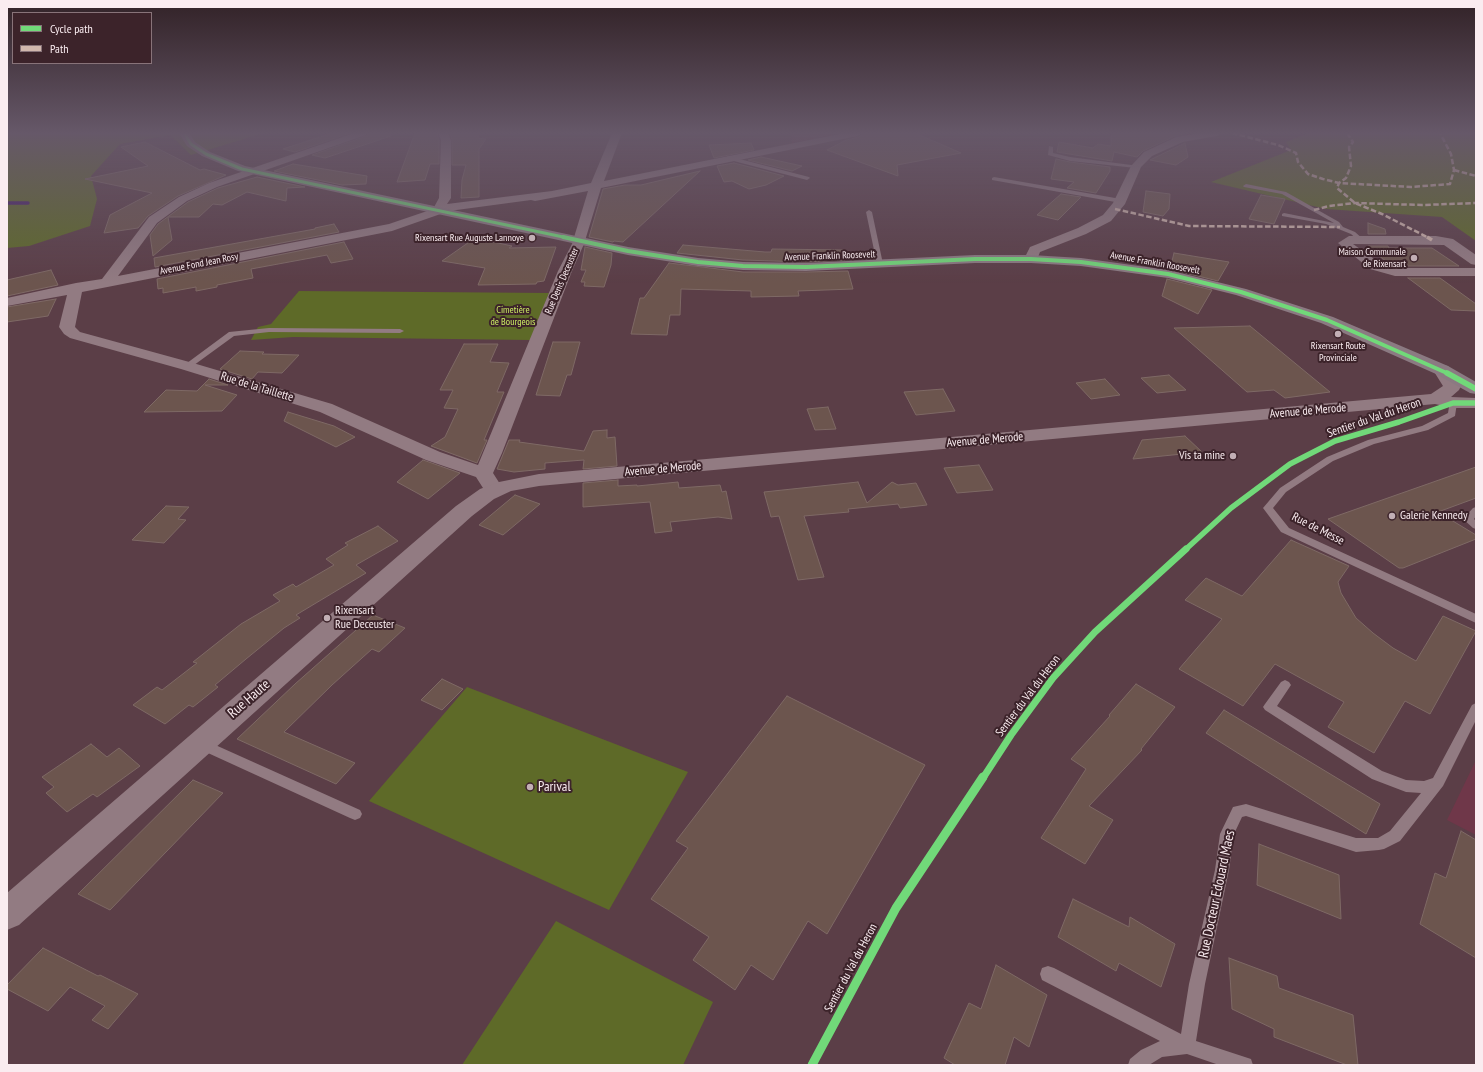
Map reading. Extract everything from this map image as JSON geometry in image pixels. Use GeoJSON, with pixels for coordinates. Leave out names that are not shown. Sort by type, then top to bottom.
{"type":"FeatureCollection","features":[{"type":"Feature","properties":{"kind":"main road","name":"Avenue Franklin Roosevelt"},"geometry":{"type":"LineString","coordinates":[[309,183],[578,241],[657,256],[713,264],[798,267],[1031,259],[1081,262],[1134,268],[1192,279],[1241,292],[1333,322],[1442,370],[1476,389]]}},
{"type":"Feature","properties":{"kind":"street"},"geometry":{"type":"LineString","coordinates":[[108,281],[153,220],[161,213],[200,191],[221,183]]}},
{"type":"Feature","properties":{"kind":"street"},"geometry":{"type":"LineString","coordinates":[[438,211],[445,198],[445,183]]}},
{"type":"Feature","properties":{"kind":"street"},"geometry":{"type":"LineString","coordinates":[[549,194],[602,183]]}},
{"type":"Feature","properties":{"kind":"street"},"geometry":{"type":"LineString","coordinates":[[1031,259],[1035,250],[1082,231],[1107,218],[1120,202],[1127,183]]}},
{"type":"Feature","properties":{"kind":"street","name":"Rue Denis Deceuster"},"geometry":{"type":"LineString","coordinates":[[490,482],[494,453],[578,241],[597,184]]}},
{"type":"Feature","properties":{"kind":"street","name":"Avenue Fond Jean Rosy"},"geometry":{"type":"LineString","coordinates":[[392,227],[438,211],[474,203],[549,194]]}},
{"type":"Feature","properties":{"kind":"street","name":"Avenue Fond Jean Rosy"},"geometry":{"type":"LineString","coordinates":[[7,302],[76,287],[392,227],[423,223],[549,194]]}},
{"type":"Feature","properties":{"kind":"street"},"geometry":{"type":"LineString","coordinates":[[1476,261],[1448,242],[1436,240],[1349,240],[1344,243],[1375,266],[1395,272],[1476,272]]}},
{"type":"Feature","properties":{"kind":"street","name":"Rue de la Taillette"},"geometry":{"type":"LineString","coordinates":[[76,287],[68,318],[69,331],[75,335],[187,366],[326,408],[490,482]]}},
{"type":"Feature","properties":{"kind":"street"},"geometry":{"type":"LineString","coordinates":[[1442,370],[1452,386],[1444,401]]}},
{"type":"Feature","properties":{"kind":"street","name":"Avenue de Merode"},"geometry":{"type":"LineString","coordinates":[[490,482],[513,484],[539,480],[1444,401],[1476,403]]}},
{"type":"Feature","properties":{"kind":"street","name":"Rue Haute"},"geometry":{"type":"LineString","coordinates":[[7,914],[464,511],[487,494],[490,482]]}},
{"type":"Feature","properties":{"kind":"lane"},"geometry":{"type":"LineString","coordinates":[[1011,183],[1120,202]]}},
{"type":"Feature","properties":{"kind":"lane"},"geometry":{"type":"LineString","coordinates":[[1246,186],[1284,193],[1336,223],[1361,240]]}},
{"type":"Feature","properties":{"kind":"lane"},"geometry":{"type":"LineString","coordinates":[[1017,190],[1040,191],[1120,202]]}},
{"type":"Feature","properties":{"kind":"lane"},"geometry":{"type":"LineString","coordinates":[[869,212],[880,264]]}},
{"type":"Feature","properties":{"kind":"lane"},"geometry":{"type":"LineString","coordinates":[[1284,215],[1340,227]]}},
{"type":"Feature","properties":{"kind":"lane"},"geometry":{"type":"LineString","coordinates":[[187,366],[232,334],[268,330],[400,331]]}},
{"type":"Feature","properties":{"kind":"lane","name":"Rue de Messe"},"geometry":{"type":"LineString","coordinates":[[1444,401],[1452,414],[1425,428],[1371,442],[1330,458],[1283,490],[1268,508],[1285,530],[1476,619]]}},
{"type":"Feature","properties":{"kind":"lane"},"geometry":{"type":"LineString","coordinates":[[1476,510],[1468,519],[1476,526]]}},
{"type":"Feature","properties":{"kind":"lane"},"geometry":{"type":"LineString","coordinates":[[1285,685],[1269,707],[1377,775],[1406,786],[1424,787],[1438,782]]}},
{"type":"Feature","properties":{"kind":"lane","name":"Rue Docteur Edouard Maes"},"geometry":{"type":"LineString","coordinates":[[1187,1046],[1197,984],[1222,870],[1228,834],[1238,811],[1246,810],[1356,845],[1379,844],[1396,836],[1438,782],[1476,708]]}},
{"type":"Feature","properties":{"kind":"lane"},"geometry":{"type":"LineString","coordinates":[[200,743],[355,814]]}},
{"type":"Feature","properties":{"kind":"lane"},"geometry":{"type":"LineString","coordinates":[[1048,974],[1187,1046],[1245,1065]]}},
{"type":"Feature","properties":{"kind":"lane"},"geometry":{"type":"LineString","coordinates":[[1136,1065],[1147,1056],[1160,1049],[1187,1046]]}},
{"type":"Feature","properties":{"kind":"shaded area"},"geometry":{"type":"Polygon","coordinates":[[[1476,760],[1476,835],[1447,820],[1476,760]]]}},
{"type":"Feature","properties":{"kind":"green space"},"geometry":{"type":"Polygon","coordinates":[[[7,183],[93,183],[97,199],[90,226],[29,246],[7,248],[7,183]]]}},
{"type":"Feature","properties":{"kind":"green space"},"geometry":{"type":"Polygon","coordinates":[[[1215,183],[1476,183],[1476,241],[1442,217],[1326,209],[1215,183]]]}},
{"type":"Feature","properties":{"kind":"green space","name":"Cimetière de Bourgeois"},"geometry":{"type":"Polygon","coordinates":[[[299,291],[549,293],[530,340],[293,337],[251,340],[258,327],[271,324],[299,291]]]}},
{"type":"Feature","properties":{"kind":"green space","name":"Parival"},"geometry":{"type":"Polygon","coordinates":[[[467,687],[688,772],[609,910],[369,801],[467,687]]]}},
{"type":"Feature","properties":{"kind":"green space"},"geometry":{"type":"Polygon","coordinates":[[[556,921],[713,1002],[683,1065],[462,1065],[556,921]]]}},
{"type":"Feature","properties":{"kind":"building"},"geometry":{"type":"Polygon","coordinates":[[[104,183],[208,183],[178,196],[148,216],[138,228],[104,233],[110,215],[152,193],[104,183]]]}},
{"type":"Feature","properties":{"kind":"building"},"geometry":{"type":"Polygon","coordinates":[[[236,183],[286,183],[305,187],[287,188],[286,201],[247,192],[222,205],[213,204],[199,217],[168,217],[172,240],[153,256],[150,235],[158,224],[188,202],[218,188],[236,183]]]}},
{"type":"Feature","properties":{"kind":"building"},"geometry":{"type":"Polygon","coordinates":[[[332,183],[366,183],[366,184],[342,185],[332,183]]]}},
{"type":"Feature","properties":{"kind":"building"},"geometry":{"type":"Polygon","coordinates":[[[462,183],[479,183],[479,197],[461,198],[462,183]]]}},
{"type":"Feature","properties":{"kind":"building"},"geometry":{"type":"Polygon","coordinates":[[[649,183],[687,183],[623,242],[613,242],[589,237],[603,189],[625,185],[641,185],[649,183]]]}},
{"type":"Feature","properties":{"kind":"building"},"geometry":{"type":"Polygon","coordinates":[[[736,183],[770,183],[766,185],[749,189],[736,183]]]}},
{"type":"Feature","properties":{"kind":"building"},"geometry":{"type":"Polygon","coordinates":[[[1073,183],[1102,183],[1096,193],[1067,188],[1073,183]]]}},
{"type":"Feature","properties":{"kind":"building"},"geometry":{"type":"Polygon","coordinates":[[[1146,191],[1170,194],[1169,209],[1163,216],[1143,212],[1146,191]]]}},
{"type":"Feature","properties":{"kind":"building"},"geometry":{"type":"Polygon","coordinates":[[[1061,194],[1081,197],[1058,220],[1037,215],[1061,194]]]}},
{"type":"Feature","properties":{"kind":"building"},"geometry":{"type":"Polygon","coordinates":[[[1261,195],[1285,199],[1274,224],[1249,219],[1261,195]]]}},
{"type":"Feature","properties":{"kind":"building"},"geometry":{"type":"Polygon","coordinates":[[[1368,223],[1385,229],[1386,234],[1368,234],[1368,223]]]}},
{"type":"Feature","properties":{"kind":"building"},"geometry":{"type":"Polygon","coordinates":[[[334,224],[339,232],[155,267],[154,258],[315,229],[334,224]]]}},
{"type":"Feature","properties":{"kind":"building"},"geometry":{"type":"Polygon","coordinates":[[[475,238],[512,246],[509,248],[556,247],[544,281],[537,282],[536,284],[478,285],[485,268],[442,261],[475,238]]]}},
{"type":"Feature","properties":{"kind":"building"},"geometry":{"type":"Polygon","coordinates":[[[344,242],[353,259],[331,263],[327,255],[251,269],[253,278],[217,285],[217,287],[196,291],[196,287],[163,293],[163,288],[158,289],[157,279],[344,242]]]}},
{"type":"Feature","properties":{"kind":"building"},"geometry":{"type":"Polygon","coordinates":[[[683,245],[765,252],[771,252],[772,249],[843,250],[845,260],[806,262],[743,260],[677,253],[683,245]]]}},
{"type":"Feature","properties":{"kind":"building","name":"Maison Communale de Rixensart"},"geometry":{"type":"Polygon","coordinates":[[[1369,246],[1388,246],[1389,248],[1432,248],[1459,266],[1391,265],[1369,248],[1369,246]]]}},
{"type":"Feature","properties":{"kind":"building"},"geometry":{"type":"Polygon","coordinates":[[[585,247],[612,253],[611,265],[604,287],[584,286],[585,282],[581,282],[586,270],[581,270],[585,247]]]}},
{"type":"Feature","properties":{"kind":"building"},"geometry":{"type":"Polygon","coordinates":[[[1174,253],[1229,262],[1218,281],[1170,269],[1174,253]]]}},
{"type":"Feature","properties":{"kind":"building"},"geometry":{"type":"Polygon","coordinates":[[[669,263],[743,272],[848,271],[853,289],[798,291],[799,296],[751,297],[751,291],[681,289],[680,315],[670,315],[667,335],[631,334],[640,298],[644,298],[669,263]]]}},
{"type":"Feature","properties":{"kind":"building"},"geometry":{"type":"Polygon","coordinates":[[[51,270],[58,285],[7,296],[7,280],[51,270]]]}},
{"type":"Feature","properties":{"kind":"building"},"geometry":{"type":"Polygon","coordinates":[[[1408,278],[1440,278],[1476,304],[1476,311],[1451,310],[1408,278]]]}},
{"type":"Feature","properties":{"kind":"building"},"geometry":{"type":"Polygon","coordinates":[[[1167,279],[1212,290],[1198,314],[1162,296],[1167,279]]]}},
{"type":"Feature","properties":{"kind":"building"},"geometry":{"type":"Polygon","coordinates":[[[56,299],[48,316],[7,322],[7,307],[56,299]]]}},
{"type":"Feature","properties":{"kind":"building"},"geometry":{"type":"Polygon","coordinates":[[[1250,326],[1330,392],[1285,398],[1274,390],[1247,392],[1174,328],[1250,326]]]}},
{"type":"Feature","properties":{"kind":"building"},"geometry":{"type":"Polygon","coordinates":[[[553,342],[580,342],[571,375],[567,375],[560,396],[536,395],[553,342]]]}},
{"type":"Feature","properties":{"kind":"building"},"geometry":{"type":"Polygon","coordinates":[[[464,344],[498,344],[490,362],[509,363],[497,392],[504,392],[484,440],[487,440],[477,463],[431,446],[445,437],[458,409],[444,408],[453,390],[440,390],[464,344]]]}},
{"type":"Feature","properties":{"kind":"building"},"geometry":{"type":"Polygon","coordinates":[[[240,351],[264,352],[262,354],[299,355],[282,373],[258,372],[252,379],[220,369],[240,351]]]}},
{"type":"Feature","properties":{"kind":"building"},"geometry":{"type":"Polygon","coordinates":[[[1169,375],[1186,390],[1157,393],[1141,378],[1169,375]]]}},
{"type":"Feature","properties":{"kind":"building"},"geometry":{"type":"Polygon","coordinates":[[[209,379],[228,385],[205,385],[237,395],[222,411],[144,412],[166,390],[197,391],[209,379]]]}},
{"type":"Feature","properties":{"kind":"building"},"geometry":{"type":"Polygon","coordinates":[[[1105,379],[1120,395],[1091,399],[1076,383],[1105,379]]]}},
{"type":"Feature","properties":{"kind":"building"},"geometry":{"type":"Polygon","coordinates":[[[943,389],[955,411],[916,415],[904,392],[943,389]]]}},
{"type":"Feature","properties":{"kind":"building"},"geometry":{"type":"Polygon","coordinates":[[[828,407],[836,429],[815,430],[807,409],[828,407]]]}},
{"type":"Feature","properties":{"kind":"building"},"geometry":{"type":"Polygon","coordinates":[[[288,412],[334,426],[355,437],[336,447],[284,421],[288,412]]]}},
{"type":"Feature","properties":{"kind":"building"},"geometry":{"type":"Polygon","coordinates":[[[607,430],[607,438],[615,437],[617,466],[583,469],[584,460],[545,463],[545,469],[514,472],[497,469],[509,440],[520,440],[519,442],[584,451],[593,431],[607,430]]]}},
{"type":"Feature","properties":{"kind":"building"},"geometry":{"type":"Polygon","coordinates":[[[1185,436],[1202,452],[1133,459],[1142,440],[1185,436]]]}},
{"type":"Feature","properties":{"kind":"building"},"geometry":{"type":"Polygon","coordinates":[[[423,460],[460,473],[428,499],[397,482],[423,460]]]}},
{"type":"Feature","properties":{"kind":"building"},"geometry":{"type":"Polygon","coordinates":[[[979,465],[993,490],[957,493],[944,468],[979,465]]]}},
{"type":"Feature","properties":{"kind":"building","name":"Galerie Kennedy"},"geometry":{"type":"Polygon","coordinates":[[[1476,467],[1476,498],[1438,512],[1476,535],[1476,539],[1403,568],[1399,568],[1328,519],[1476,467]]]}},
{"type":"Feature","properties":{"kind":"building"},"geometry":{"type":"Polygon","coordinates":[[[618,480],[618,486],[637,486],[678,482],[679,488],[720,485],[722,492],[726,491],[732,519],[718,517],[670,522],[672,531],[655,533],[650,502],[583,507],[583,483],[618,480]]]}},
{"type":"Feature","properties":{"kind":"building"},"geometry":{"type":"Polygon","coordinates":[[[858,482],[867,503],[892,482],[898,485],[916,483],[927,505],[900,508],[898,504],[848,509],[849,512],[804,516],[824,577],[798,580],[779,516],[771,517],[764,492],[858,482]]]}},
{"type":"Feature","properties":{"kind":"building"},"geometry":{"type":"Polygon","coordinates":[[[515,495],[540,504],[503,535],[479,525],[515,495]]]}},
{"type":"Feature","properties":{"kind":"building"},"geometry":{"type":"Polygon","coordinates":[[[166,506],[189,507],[178,519],[186,520],[164,543],[132,540],[166,506]]]}},
{"type":"Feature","properties":{"kind":"building"},"geometry":{"type":"Polygon","coordinates":[[[378,526],[398,541],[356,565],[366,573],[296,615],[300,618],[284,628],[246,659],[215,685],[218,687],[193,707],[189,705],[165,724],[133,705],[157,687],[162,690],[197,663],[193,662],[241,624],[280,601],[273,595],[293,584],[296,587],[334,565],[326,559],[348,545],[345,543],[378,526]]]}},
{"type":"Feature","properties":{"kind":"building"},"geometry":{"type":"Polygon","coordinates":[[[1291,540],[1349,566],[1338,582],[1341,593],[1356,618],[1393,648],[1416,661],[1443,616],[1476,631],[1430,714],[1405,701],[1374,753],[1328,727],[1344,702],[1275,664],[1243,706],[1179,669],[1222,619],[1185,600],[1206,578],[1242,596],[1291,540]]]}},
{"type":"Feature","properties":{"kind":"building"},"geometry":{"type":"Polygon","coordinates":[[[373,615],[405,628],[379,652],[372,649],[332,685],[284,732],[355,763],[336,784],[237,739],[295,684],[373,615]]]}},
{"type":"Feature","properties":{"kind":"building"},"geometry":{"type":"Polygon","coordinates":[[[442,679],[463,689],[442,710],[421,700],[442,679]]]}},
{"type":"Feature","properties":{"kind":"building"},"geometry":{"type":"Polygon","coordinates":[[[1136,684],[1175,707],[1141,749],[1142,750],[1089,806],[1113,820],[1085,864],[1041,838],[1086,769],[1071,759],[1110,716],[1109,715],[1136,684]]]}},
{"type":"Feature","properties":{"kind":"building"},"geometry":{"type":"Polygon","coordinates":[[[787,696],[925,765],[827,934],[808,921],[773,980],[751,965],[735,990],[693,960],[709,937],[651,899],[688,848],[676,841],[787,696]]]}},
{"type":"Feature","properties":{"kind":"building"},"geometry":{"type":"Polygon","coordinates":[[[1224,710],[1380,804],[1366,834],[1206,733],[1224,710]]]}},
{"type":"Feature","properties":{"kind":"building"},"geometry":{"type":"Polygon","coordinates":[[[91,744],[107,757],[119,748],[140,766],[97,797],[93,794],[67,812],[46,793],[54,787],[42,777],[91,744]]]}},
{"type":"Feature","properties":{"kind":"building"},"geometry":{"type":"Polygon","coordinates":[[[193,780],[223,793],[110,910],[78,894],[193,780]]]}},
{"type":"Feature","properties":{"kind":"building"},"geometry":{"type":"Polygon","coordinates":[[[1461,831],[1476,840],[1476,958],[1420,924],[1435,873],[1446,878],[1461,831]]]}},
{"type":"Feature","properties":{"kind":"building"},"geometry":{"type":"Polygon","coordinates":[[[1259,844],[1339,875],[1341,919],[1257,885],[1259,844]]]}},
{"type":"Feature","properties":{"kind":"building"},"geometry":{"type":"Polygon","coordinates":[[[1073,899],[1129,927],[1130,917],[1175,944],[1161,987],[1119,963],[1116,971],[1058,937],[1073,899]]]}},
{"type":"Feature","properties":{"kind":"building"},"geometry":{"type":"Polygon","coordinates":[[[43,948],[98,976],[100,975],[138,994],[108,1029],[92,1020],[105,1006],[70,987],[48,1011],[7,989],[7,985],[43,948]]]}},
{"type":"Feature","properties":{"kind":"building"},"geometry":{"type":"Polygon","coordinates":[[[1229,958],[1277,976],[1279,988],[1353,1015],[1358,1065],[1347,1065],[1274,1037],[1274,1029],[1232,1009],[1229,958]]]}},
{"type":"Feature","properties":{"kind":"building"},"geometry":{"type":"Polygon","coordinates":[[[996,965],[1047,995],[1029,1047],[1014,1037],[1005,1065],[955,1065],[944,1058],[969,1003],[981,1009],[996,965]]]}},
{"type":"Feature","properties":{"kind":"waterway"},"geometry":{"type":"LineString","coordinates":[[7,203],[28,203]]}},
{"type":"Feature","properties":{"kind":"marked path"},"geometry":{"type":"LineString","coordinates":[[1339,183],[1411,187],[1450,183]]}},
{"type":"Feature","properties":{"kind":"marked path"},"geometry":{"type":"LineString","coordinates":[[1339,183],[1337,188],[1355,203],[1382,214],[1432,240]]}},
{"type":"Feature","properties":{"kind":"marked path"},"geometry":{"type":"LineString","coordinates":[[1314,210],[1329,206],[1355,203],[1422,205],[1476,203]]}},
{"type":"Feature","properties":{"kind":"marked path"},"geometry":{"type":"LineString","coordinates":[[1115,209],[1189,226],[1340,227]]}},
{"type":"Feature","properties":{"kind":"cycle path"},"geometry":{"type":"LineString","coordinates":[[308,183],[628,251],[698,262],[743,266],[806,267],[975,259],[1031,259],[1081,262],[1168,274],[1241,292],[1327,320],[1442,370],[1476,389]]}},
{"type":"Feature","properties":{"kind":"cycle path","name":"Sentier du Val du Heron"},"geometry":{"type":"LineString","coordinates":[[812,1065],[896,908],[1011,735],[1053,678],[1095,632],[1231,508],[1290,464],[1335,441],[1399,422],[1453,403],[1476,403]]}},
{"type":"Feature","properties":{"kind":"place","name":"Rixensart Rue Auguste Lannoye"},"geometry":{"type":"Point","coordinates":[532,238]}},
{"type":"Feature","properties":{"kind":"place","name":"Maison Communale de Rixensart"},"geometry":{"type":"Point","coordinates":[1414,258]}},
{"type":"Feature","properties":{"kind":"place","name":"Rixensart Route Provinciale"},"geometry":{"type":"Point","coordinates":[1338,334]}},
{"type":"Feature","properties":{"kind":"place","name":"Vis ta mine"},"geometry":{"type":"Point","coordinates":[1233,456]}},
{"type":"Feature","properties":{"kind":"place","name":"Galerie Kennedy"},"geometry":{"type":"Point","coordinates":[1392,516]}},
{"type":"Feature","properties":{"kind":"place","name":"Rixensart Rue Deceuster"},"geometry":{"type":"Point","coordinates":[327,618]}},
{"type":"Feature","properties":{"kind":"place","name":"Parival"},"geometry":{"type":"Point","coordinates":[530,787]}}]}
